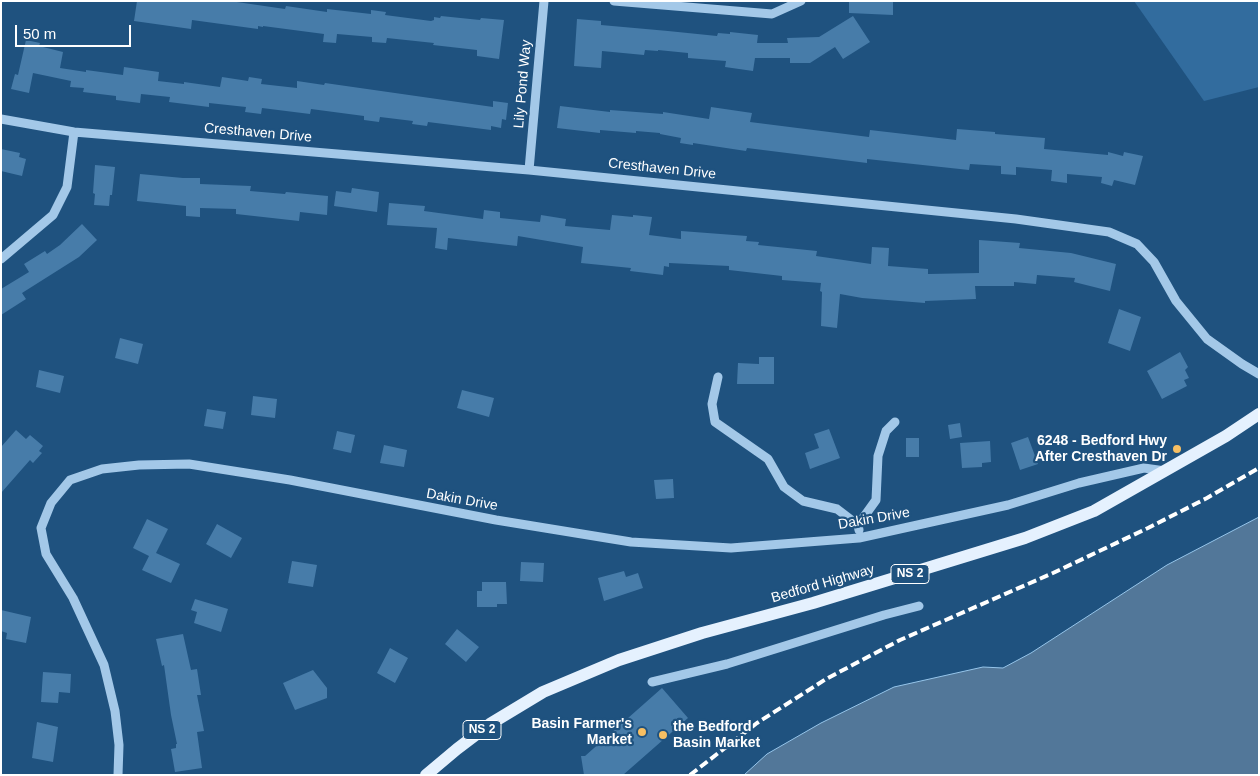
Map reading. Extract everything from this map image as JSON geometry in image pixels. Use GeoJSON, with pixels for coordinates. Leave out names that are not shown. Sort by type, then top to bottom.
{"type":"FeatureCollection","features":[{"type":"Feature","properties":{"kind":"main road","name":"Bedford Highway"},"geometry":{"type":"LineString","coordinates":[[426,775],[477,734],[543,692],[619,660],[702,633],[814,603],[1025,538],[1094,511],[1226,436],[1259,414]]}},
{"type":"Feature","properties":{"kind":"street","name":"Lily Pond Way"},"geometry":{"type":"LineString","coordinates":[[529,170],[544,1]]}},
{"type":"Feature","properties":{"kind":"street"},"geometry":{"type":"LineString","coordinates":[[614,1],[772,14],[802,1]]}},
{"type":"Feature","properties":{"kind":"street","name":"Cresthaven Drive"},"geometry":{"type":"LineString","coordinates":[[1,119],[74,132],[529,170],[1016,219],[1110,232],[1137,244],[1154,262],[1176,301],[1207,339],[1259,374]]}},
{"type":"Feature","properties":{"kind":"street"},"geometry":{"type":"LineString","coordinates":[[1,259],[53,215],[67,187],[74,132]]}},
{"type":"Feature","properties":{"kind":"street"},"geometry":{"type":"LineString","coordinates":[[718,377],[712,404],[715,422],[768,459],[784,487],[803,501],[837,509],[858,525]]}},
{"type":"Feature","properties":{"kind":"street"},"geometry":{"type":"LineString","coordinates":[[859,538],[858,525],[876,500],[878,456],[886,431],[895,422]]}},
{"type":"Feature","properties":{"kind":"street","name":"Dakin Drive"},"geometry":{"type":"LineString","coordinates":[[118,775],[120,745],[104,666],[73,598],[46,554],[41,528],[51,503],[70,480],[102,468],[189,464],[290,480],[496,520],[631,542],[731,548],[859,538],[1008,505],[1080,483],[1144,468],[1165,471]]}},
{"type":"Feature","properties":{"kind":"street"},"geometry":{"type":"LineString","coordinates":[[652,682],[727,664],[884,615],[919,606]]}},
{"type":"Feature","properties":{"kind":"shaded area"},"geometry":{"type":"Polygon","coordinates":[[[1134,1],[1259,1],[1259,87],[1204,101],[1134,1]]]}},
{"type":"Feature","properties":{"kind":"shaded area"},"geometry":{"type":"Polygon","coordinates":[[[1259,517],[1259,775],[744,775],[767,754],[821,723],[894,687],[983,667],[1003,668],[1031,653],[1167,565],[1259,517]]]}},
{"type":"Feature","properties":{"kind":"building"},"geometry":{"type":"Polygon","coordinates":[[[137,1],[230,1],[285,9],[286,6],[327,12],[327,9],[371,14],[371,10],[386,12],[385,15],[431,21],[434,20],[434,17],[440,18],[441,16],[480,20],[481,18],[504,20],[499,59],[477,56],[477,50],[387,38],[386,43],[372,42],[372,37],[337,34],[336,43],[323,42],[324,34],[263,26],[258,26],[258,29],[192,20],[191,29],[134,21],[137,1]]]}},
{"type":"Feature","properties":{"kind":"building"},"geometry":{"type":"Polygon","coordinates":[[[849,1],[893,1],[893,15],[849,13],[849,1]]]}},
{"type":"Feature","properties":{"kind":"building"},"geometry":{"type":"Polygon","coordinates":[[[853,16],[870,42],[843,59],[835,47],[810,63],[790,63],[790,58],[755,58],[753,71],[725,67],[726,61],[688,58],[688,53],[645,50],[644,55],[602,51],[601,68],[574,66],[577,19],[601,21],[601,25],[717,36],[718,33],[730,34],[730,32],[758,35],[757,43],[788,43],[787,38],[819,37],[853,16]]]}},
{"type":"Feature","properties":{"kind":"building"},"geometry":{"type":"Polygon","coordinates":[[[26,40],[40,43],[39,46],[63,52],[60,68],[123,75],[124,67],[159,72],[158,81],[184,84],[184,82],[220,87],[222,77],[248,81],[249,77],[262,79],[261,84],[297,88],[297,81],[324,85],[325,83],[493,107],[493,101],[508,103],[506,120],[502,119],[501,128],[491,126],[491,130],[428,122],[427,126],[412,124],[413,121],[380,117],[379,122],[364,120],[364,116],[311,109],[310,114],[262,108],[261,114],[245,112],[246,107],[209,103],[209,107],[169,102],[170,97],[141,94],[140,103],[116,100],[116,96],[83,92],[84,88],[70,87],[71,81],[33,73],[29,93],[11,89],[15,74],[18,75],[26,40]]]}},
{"type":"Feature","properties":{"kind":"building"},"geometry":{"type":"Polygon","coordinates":[[[560,106],[610,112],[610,110],[663,114],[663,112],[709,119],[711,107],[752,113],[750,122],[869,137],[870,130],[956,140],[957,129],[1045,138],[1044,149],[1108,155],[1108,152],[1123,156],[1124,152],[1143,156],[1135,185],[1114,180],[1112,186],[1101,183],[1102,177],[1067,174],[1067,183],[1051,181],[1052,170],[1016,167],[1016,175],[1001,174],[1001,166],[970,164],[969,170],[867,159],[867,163],[747,148],[746,151],[693,143],[693,145],[680,143],[681,138],[660,133],[600,130],[600,133],[557,128],[560,106]]]}},
{"type":"Feature","properties":{"kind":"building"},"geometry":{"type":"Polygon","coordinates":[[[1,149],[20,153],[19,157],[26,159],[22,176],[1,171],[1,149]]]}},
{"type":"Feature","properties":{"kind":"building"},"geometry":{"type":"Polygon","coordinates":[[[95,165],[115,167],[109,206],[94,205],[95,165]]]}},
{"type":"Feature","properties":{"kind":"building"},"geometry":{"type":"Polygon","coordinates":[[[140,174],[200,178],[200,184],[251,186],[250,191],[328,196],[327,215],[300,212],[299,221],[236,214],[236,209],[200,208],[200,217],[186,216],[186,206],[137,201],[140,174]]]}},
{"type":"Feature","properties":{"kind":"building"},"geometry":{"type":"Polygon","coordinates":[[[352,188],[379,192],[377,212],[334,206],[336,191],[351,193],[352,188]]]}},
{"type":"Feature","properties":{"kind":"building"},"geometry":{"type":"Polygon","coordinates":[[[389,203],[425,206],[424,211],[483,219],[484,210],[500,212],[500,218],[540,222],[541,215],[566,219],[565,226],[610,230],[612,215],[652,217],[649,235],[681,239],[681,231],[747,236],[746,241],[759,242],[758,245],[817,251],[816,256],[871,264],[872,247],[889,248],[888,266],[928,269],[928,274],[979,273],[979,240],[1020,243],[1019,248],[1071,253],[1116,264],[1110,291],[1074,282],[1075,278],[1037,275],[1036,284],[1014,282],[1014,286],[975,286],[976,299],[925,301],[925,303],[862,298],[840,294],[837,328],[821,326],[821,283],[782,280],[782,276],[729,270],[729,266],[669,263],[669,267],[664,266],[663,275],[630,271],[631,268],[581,263],[583,247],[518,236],[517,246],[448,238],[447,250],[435,248],[437,228],[387,225],[389,203]]]}},
{"type":"Feature","properties":{"kind":"building"},"geometry":{"type":"Polygon","coordinates":[[[82,224],[97,240],[79,257],[22,293],[26,299],[1,315],[1,289],[29,272],[24,264],[45,251],[47,254],[60,245],[82,224]]]}},
{"type":"Feature","properties":{"kind":"building"},"geometry":{"type":"Polygon","coordinates":[[[1119,309],[1141,317],[1130,351],[1108,343],[1119,309]]]}},
{"type":"Feature","properties":{"kind":"building"},"geometry":{"type":"Polygon","coordinates":[[[120,338],[143,344],[138,364],[115,358],[120,338]]]}},
{"type":"Feature","properties":{"kind":"building"},"geometry":{"type":"Polygon","coordinates":[[[1180,352],[1188,367],[1185,370],[1189,378],[1184,380],[1187,386],[1162,399],[1147,371],[1180,352]]]}},
{"type":"Feature","properties":{"kind":"building"},"geometry":{"type":"Polygon","coordinates":[[[759,357],[774,357],[774,384],[737,384],[738,363],[759,364],[759,357]]]}},
{"type":"Feature","properties":{"kind":"building"},"geometry":{"type":"Polygon","coordinates":[[[39,370],[64,376],[60,393],[36,387],[39,370]]]}},
{"type":"Feature","properties":{"kind":"building"},"geometry":{"type":"Polygon","coordinates":[[[462,390],[494,398],[489,417],[457,408],[462,390]]]}},
{"type":"Feature","properties":{"kind":"building"},"geometry":{"type":"Polygon","coordinates":[[[253,396],[277,399],[275,418],[251,415],[253,396]]]}},
{"type":"Feature","properties":{"kind":"building"},"geometry":{"type":"Polygon","coordinates":[[[207,409],[226,412],[223,429],[204,426],[207,409]]]}},
{"type":"Feature","properties":{"kind":"building"},"geometry":{"type":"Polygon","coordinates":[[[960,423],[962,437],[950,439],[948,425],[960,423]]]}},
{"type":"Feature","properties":{"kind":"building"},"geometry":{"type":"Polygon","coordinates":[[[829,429],[840,458],[810,469],[805,453],[819,448],[814,434],[829,429]]]}},
{"type":"Feature","properties":{"kind":"building"},"geometry":{"type":"Polygon","coordinates":[[[16,430],[26,439],[30,435],[43,446],[39,451],[42,453],[33,463],[30,460],[1,493],[1,447],[16,430]]]}},
{"type":"Feature","properties":{"kind":"building"},"geometry":{"type":"Polygon","coordinates":[[[337,431],[355,435],[351,453],[333,449],[337,431]]]}},
{"type":"Feature","properties":{"kind":"building"},"geometry":{"type":"Polygon","coordinates":[[[1028,437],[1038,464],[1020,470],[1011,443],[1028,437]]]}},
{"type":"Feature","properties":{"kind":"building"},"geometry":{"type":"Polygon","coordinates":[[[906,438],[919,438],[919,457],[906,457],[906,438]]]}},
{"type":"Feature","properties":{"kind":"building"},"geometry":{"type":"Polygon","coordinates":[[[990,441],[991,462],[982,463],[982,467],[962,468],[960,443],[990,441]]]}},
{"type":"Feature","properties":{"kind":"building"},"geometry":{"type":"Polygon","coordinates":[[[384,445],[407,450],[404,467],[380,463],[384,445]]]}},
{"type":"Feature","properties":{"kind":"building"},"geometry":{"type":"Polygon","coordinates":[[[673,479],[674,498],[656,499],[654,480],[673,479]]]}},
{"type":"Feature","properties":{"kind":"building"},"geometry":{"type":"Polygon","coordinates":[[[147,519],[168,529],[156,553],[180,564],[171,583],[142,570],[149,556],[133,548],[147,519]]]}},
{"type":"Feature","properties":{"kind":"building"},"geometry":{"type":"Polygon","coordinates":[[[217,524],[242,538],[231,558],[206,544],[217,524]]]}},
{"type":"Feature","properties":{"kind":"building"},"geometry":{"type":"Polygon","coordinates":[[[292,561],[317,565],[313,587],[288,583],[292,561]]]}},
{"type":"Feature","properties":{"kind":"building"},"geometry":{"type":"Polygon","coordinates":[[[521,562],[544,563],[543,582],[520,581],[521,562]]]}},
{"type":"Feature","properties":{"kind":"building"},"geometry":{"type":"Polygon","coordinates":[[[624,571],[626,577],[638,573],[643,588],[604,601],[598,578],[624,571]]]}},
{"type":"Feature","properties":{"kind":"building"},"geometry":{"type":"Polygon","coordinates":[[[482,582],[506,582],[507,604],[497,604],[497,607],[477,607],[477,591],[482,591],[482,582]]]}},
{"type":"Feature","properties":{"kind":"building"},"geometry":{"type":"Polygon","coordinates":[[[195,599],[228,609],[221,632],[194,623],[197,612],[191,610],[195,599]]]}},
{"type":"Feature","properties":{"kind":"building"},"geometry":{"type":"Polygon","coordinates":[[[1,610],[31,617],[26,643],[6,639],[7,633],[1,631],[1,610]]]}},
{"type":"Feature","properties":{"kind":"building"},"geometry":{"type":"Polygon","coordinates":[[[457,629],[479,647],[466,662],[445,644],[457,629]]]}},
{"type":"Feature","properties":{"kind":"building"},"geometry":{"type":"Polygon","coordinates":[[[183,634],[191,670],[197,669],[201,695],[197,695],[204,731],[197,732],[202,768],[175,772],[171,749],[176,748],[177,744],[164,665],[162,666],[156,639],[183,634]]]}},
{"type":"Feature","properties":{"kind":"building"},"geometry":{"type":"Polygon","coordinates":[[[390,648],[408,658],[395,683],[377,673],[390,648]]]}},
{"type":"Feature","properties":{"kind":"building"},"geometry":{"type":"Polygon","coordinates":[[[313,670],[327,688],[327,698],[295,710],[283,683],[313,670]]]}},
{"type":"Feature","properties":{"kind":"building"},"geometry":{"type":"Polygon","coordinates":[[[43,672],[71,674],[70,693],[59,692],[58,703],[41,702],[43,672]]]}},
{"type":"Feature","properties":{"kind":"building","name":"Basin Farmer's Market"},"geometry":{"type":"Polygon","coordinates":[[[662,688],[688,718],[623,775],[584,775],[581,756],[585,756],[662,688]]]}},
{"type":"Feature","properties":{"kind":"building"},"geometry":{"type":"Polygon","coordinates":[[[37,722],[58,727],[53,762],[32,758],[37,722]]]}},
{"type":"Feature","properties":{"kind":"railway"},"geometry":{"type":"LineString","coordinates":[[690,775],[757,723],[826,679],[900,640],[1053,573],[1148,528],[1207,498],[1259,468]]}},
{"type":"Feature","properties":{"kind":"place","name":"6248 - Bedford Hwy After Cresthaven Dr"},"geometry":{"type":"Point","coordinates":[1177,449]}},
{"type":"Feature","properties":{"kind":"place","name":"Basin Farmer's Market"},"geometry":{"type":"Point","coordinates":[642,732]}},
{"type":"Feature","properties":{"kind":"place","name":"the Bedford Basin Market"},"geometry":{"type":"Point","coordinates":[663,735]}}]}
